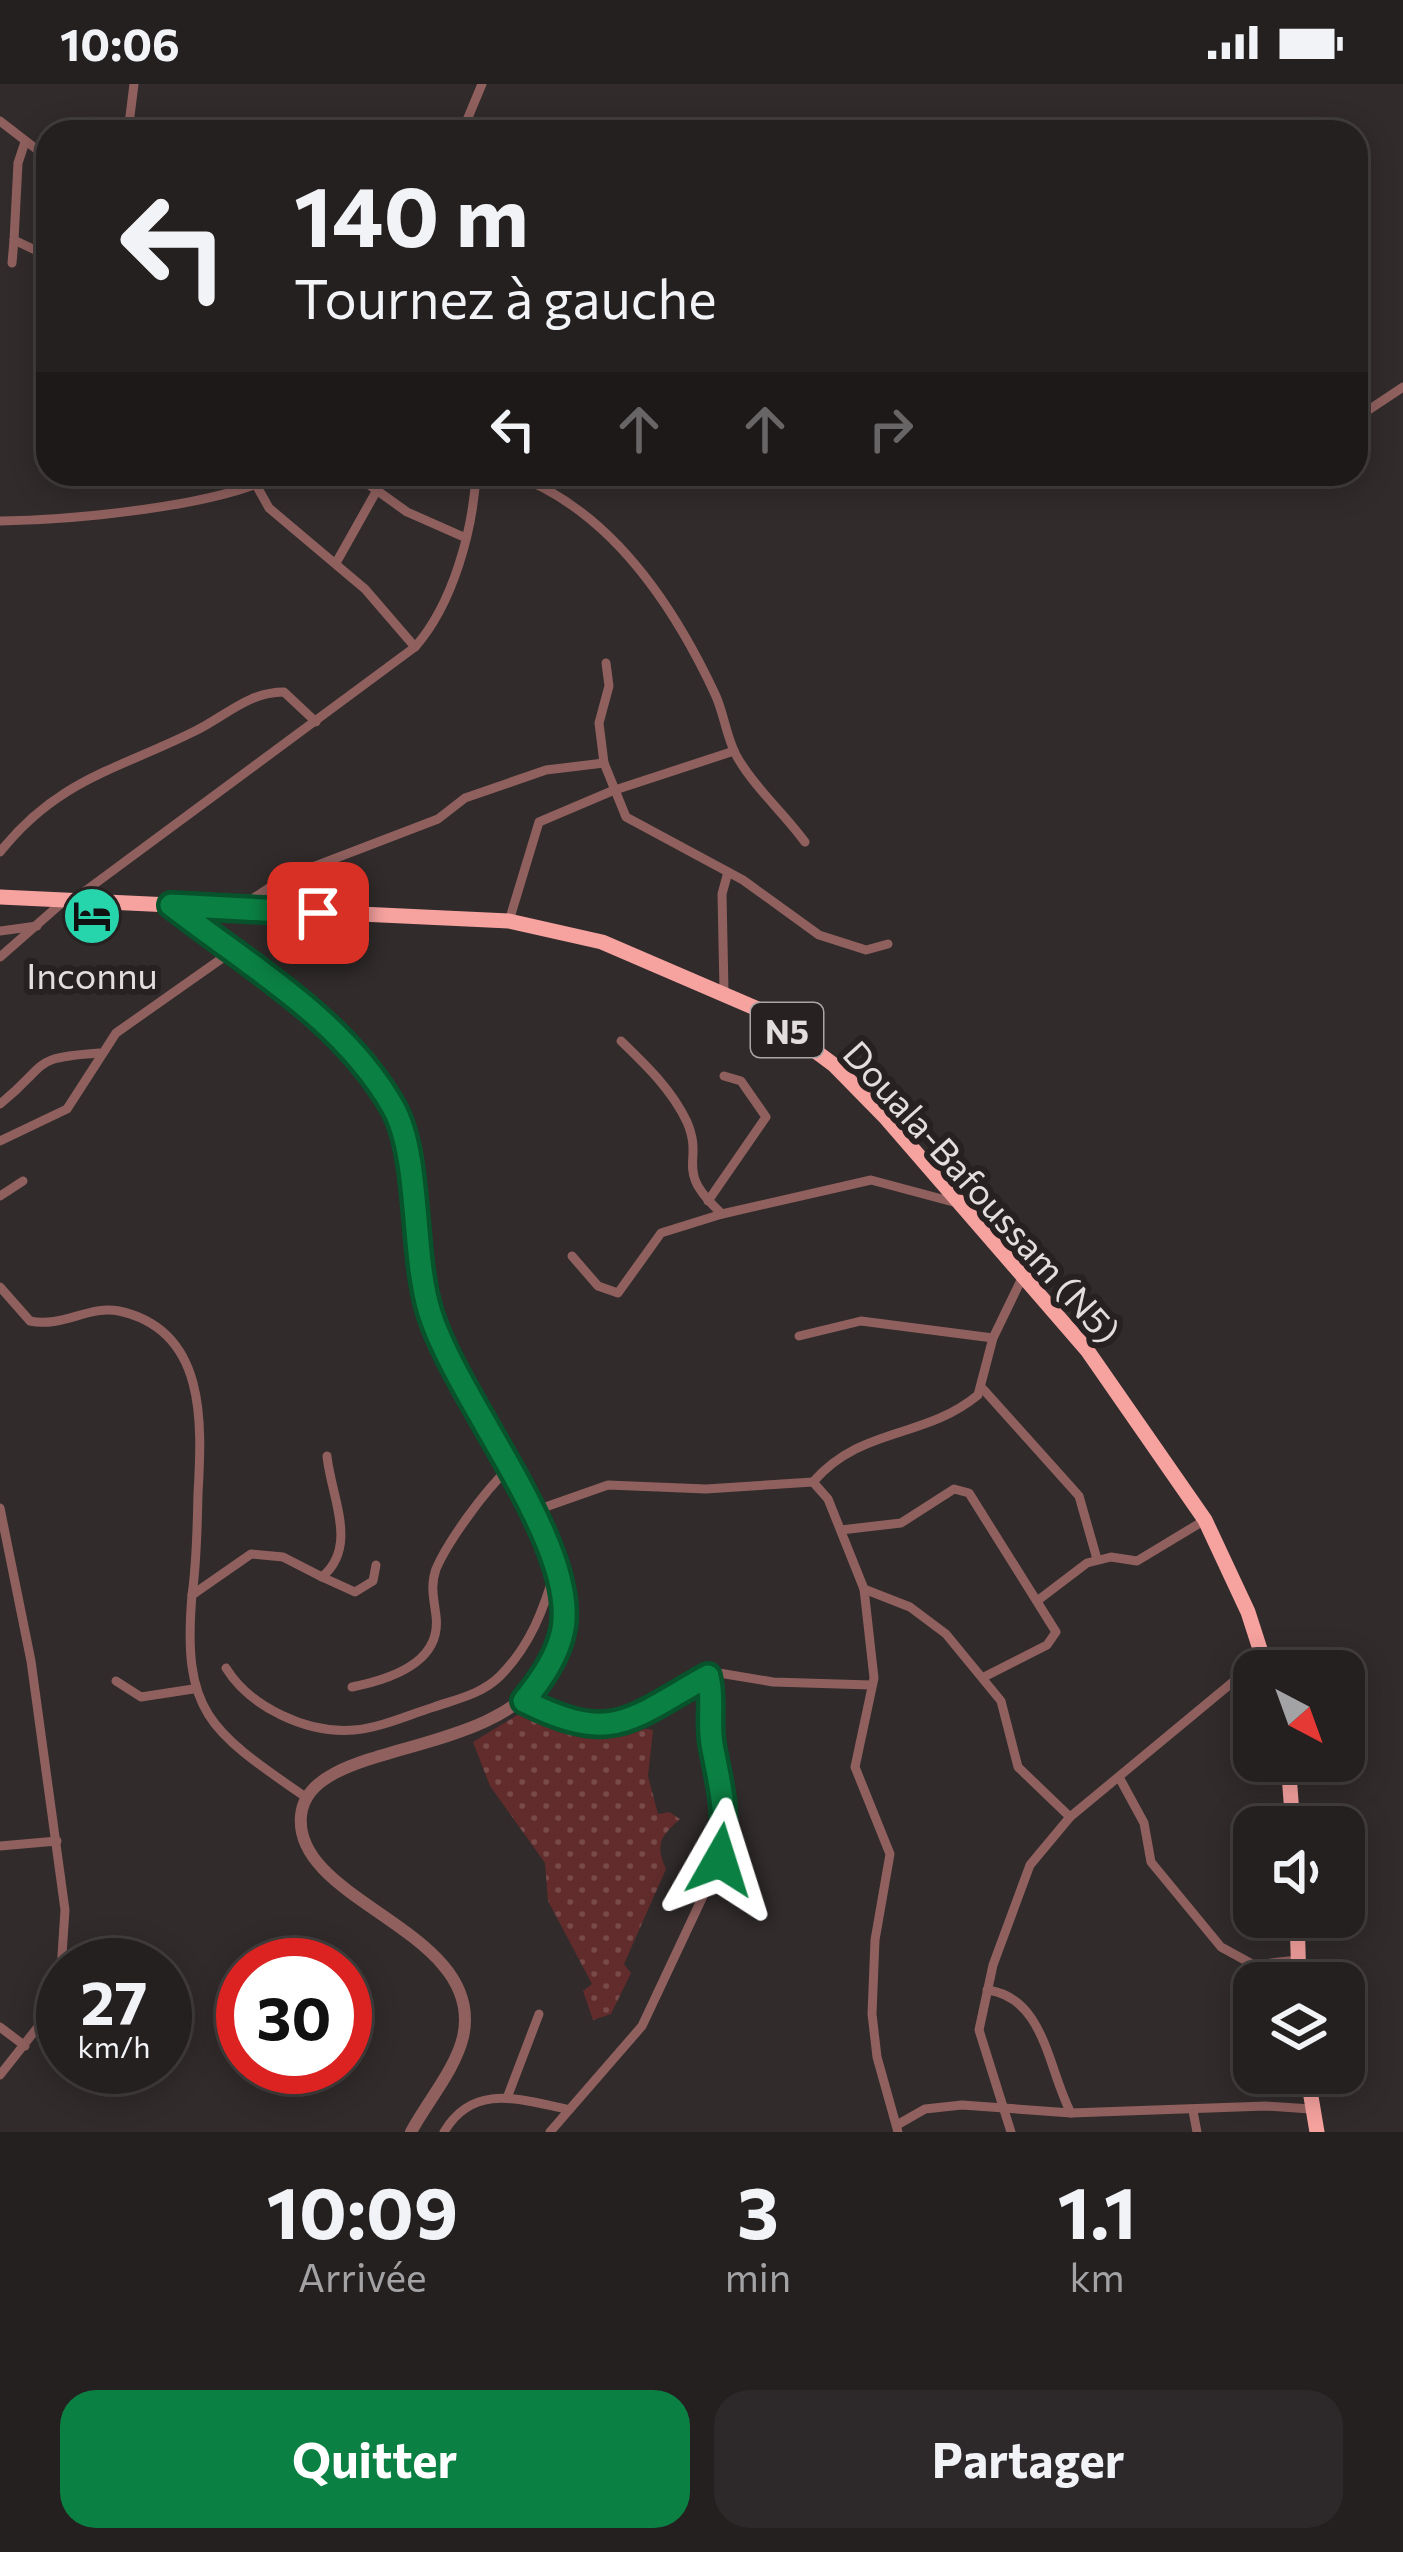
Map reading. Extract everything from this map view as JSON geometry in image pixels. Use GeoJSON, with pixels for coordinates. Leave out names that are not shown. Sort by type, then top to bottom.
{"type":"FeatureCollection","features":[{"type":"Feature","properties":{"kind":"highway","name":"Douala-Bafoussam (N5)"},"geometry":{"type":"LineString","coordinates":[[0,896],[509,921],[602,942],[724,991],[834,1065],[1024,1274],[1138,1418],[1205,1520],[1259,1650]]}},
{"type":"Feature","properties":{"kind":"highway"},"geometry":{"type":"LineString","coordinates":[[1297,1938],[1297,1960]]}},
{"type":"Feature","properties":{"kind":"highway"},"geometry":{"type":"LineString","coordinates":[[1309,2094],[1317,2132]]}},
{"type":"Feature","properties":{"kind":"street"},"geometry":{"type":"LineString","coordinates":[[130,120],[134,84]]}},
{"type":"Feature","properties":{"kind":"street"},"geometry":{"type":"LineString","coordinates":[[467,120],[482,84]]}},
{"type":"Feature","properties":{"kind":"street"},"geometry":{"type":"LineString","coordinates":[[0,121],[36,150]]}},
{"type":"Feature","properties":{"kind":"street"},"geometry":{"type":"LineString","coordinates":[[12,263],[18,163],[25,142]]}},
{"type":"Feature","properties":{"kind":"street"},"geometry":{"type":"LineString","coordinates":[[0,226],[14,220]]}},
{"type":"Feature","properties":{"kind":"street"},"geometry":{"type":"LineString","coordinates":[[14,240],[36,250]]}},
{"type":"Feature","properties":{"kind":"street"},"geometry":{"type":"LineString","coordinates":[[1368,410],[1403,387]]}},
{"type":"Feature","properties":{"kind":"street"},"geometry":{"type":"LineString","coordinates":[[0,521],[39,521],[257,486]]}},
{"type":"Feature","properties":{"kind":"street"},"geometry":{"type":"LineString","coordinates":[[369,486],[407,512],[466,538]]}},
{"type":"Feature","properties":{"kind":"street"},"geometry":{"type":"LineString","coordinates":[[336,563],[377,486]]}},
{"type":"Feature","properties":{"kind":"street"},"geometry":{"type":"LineString","coordinates":[[0,957],[108,870],[415,647],[434,623],[466,538],[474,486]]}},
{"type":"Feature","properties":{"kind":"street"},"geometry":{"type":"LineString","coordinates":[[534,486],[577,509],[642,574],[687,638],[716,696],[734,752],[805,842]]}},
{"type":"Feature","properties":{"kind":"street"},"geometry":{"type":"LineString","coordinates":[[254,488],[268,508],[336,563],[415,647]]}},
{"type":"Feature","properties":{"kind":"street"},"geometry":{"type":"LineString","coordinates":[[606,663],[609,686],[598,722],[604,763],[612,791],[634,823],[728,872],[819,935],[866,950],[888,944]]}},
{"type":"Feature","properties":{"kind":"street"},"geometry":{"type":"LineString","coordinates":[[0,852],[43,805],[69,787],[190,734],[253,695],[284,692],[316,722]]}},
{"type":"Feature","properties":{"kind":"street"},"geometry":{"type":"LineString","coordinates":[[509,921],[539,823],[612,791],[734,752]]}},
{"type":"Feature","properties":{"kind":"street"},"geometry":{"type":"LineString","coordinates":[[238,909],[284,878],[438,819],[465,798],[546,770],[604,763]]}},
{"type":"Feature","properties":{"kind":"street"},"geometry":{"type":"LineString","coordinates":[[724,991],[722,893],[728,872]]}},
{"type":"Feature","properties":{"kind":"street"},"geometry":{"type":"LineString","coordinates":[[171,905],[321,1019],[394,1109],[407,1150],[412,1218],[431,1317],[507,1470],[534,1511],[556,1565],[563,1630],[543,1676],[524,1701],[472,1730],[330,1771],[304,1796],[300,1825],[314,1856],[434,1957],[458,1989],[465,2020],[458,2050],[411,2132]]}},
{"type":"Feature","properties":{"kind":"street"},"geometry":{"type":"LineString","coordinates":[[0,931],[37,926]]}},
{"type":"Feature","properties":{"kind":"street"},"geometry":{"type":"LineString","coordinates":[[0,1141],[67,1109],[86,1086],[99,1053],[140,1014],[231,952]]}},
{"type":"Feature","properties":{"kind":"street"},"geometry":{"type":"LineString","coordinates":[[621,1041],[680,1108],[689,1127],[690,1171],[722,1214]]}},
{"type":"Feature","properties":{"kind":"street"},"geometry":{"type":"LineString","coordinates":[[0,1104],[46,1059],[67,1052],[99,1053]]}},
{"type":"Feature","properties":{"kind":"street"},"geometry":{"type":"LineString","coordinates":[[708,1201],[766,1118],[742,1081],[724,1076]]}},
{"type":"Feature","properties":{"kind":"street"},"geometry":{"type":"LineString","coordinates":[[572,1256],[598,1286],[618,1293],[661,1234],[722,1214],[871,1180],[940,1202],[962,1203]]}},
{"type":"Feature","properties":{"kind":"street"},"geometry":{"type":"LineString","coordinates":[[0,1196],[23,1181]]}},
{"type":"Feature","properties":{"kind":"street"},"geometry":{"type":"LineString","coordinates":[[534,1511],[608,1485],[706,1489],[813,1482],[848,1448],[922,1428],[983,1389],[994,1338],[1024,1274]]}},
{"type":"Feature","properties":{"kind":"street"},"geometry":{"type":"LineString","coordinates":[[0,1287],[30,1321],[46,1324],[103,1309],[118,1311],[158,1327],[183,1354],[202,1433],[186,1650],[194,1689],[228,1737],[304,1796]]}},
{"type":"Feature","properties":{"kind":"street"},"geometry":{"type":"LineString","coordinates":[[799,1336],[861,1321],[994,1338]]}},
{"type":"Feature","properties":{"kind":"street"},"geometry":{"type":"LineString","coordinates":[[983,1389],[1025,1430],[1078,1496],[1097,1558]]}},
{"type":"Feature","properties":{"kind":"street"},"geometry":{"type":"LineString","coordinates":[[322,1576],[333,1567],[342,1543],[327,1456]]}},
{"type":"Feature","properties":{"kind":"street"},"geometry":{"type":"LineString","coordinates":[[352,1688],[397,1676],[419,1658],[436,1623],[433,1582],[438,1564],[484,1493],[507,1470]]}},
{"type":"Feature","properties":{"kind":"street"},"geometry":{"type":"LineString","coordinates":[[813,1482],[828,1498],[864,1588],[874,1665],[855,1767],[890,1854],[875,1940],[872,2014],[877,2057],[897,2129],[925,2109],[1004,2105],[1071,2113],[1266,2106],[1311,2110]]}},
{"type":"Feature","properties":{"kind":"street"},"geometry":{"type":"LineString","coordinates":[[841,1530],[901,1523],[962,1489],[1053,1625],[1054,1639],[984,1677]]}},
{"type":"Feature","properties":{"kind":"street"},"geometry":{"type":"LineString","coordinates":[[0,1508],[16,1575],[64,1910],[62,1971],[45,2018],[0,2074]]}},
{"type":"Feature","properties":{"kind":"street"},"geometry":{"type":"LineString","coordinates":[[1037,1600],[1097,1558],[1137,1561],[1205,1520]]}},
{"type":"Feature","properties":{"kind":"street"},"geometry":{"type":"LineString","coordinates":[[192,1595],[251,1554],[283,1557],[355,1592],[373,1581],[376,1565]]}},
{"type":"Feature","properties":{"kind":"street"},"geometry":{"type":"LineString","coordinates":[[226,1668],[250,1698],[275,1712],[340,1730],[379,1724],[466,1697],[498,1678],[536,1624],[556,1565]]}},
{"type":"Feature","properties":{"kind":"street"},"geometry":{"type":"LineString","coordinates":[[0,1580],[16,1575]]}},
{"type":"Feature","properties":{"kind":"street"},"geometry":{"type":"LineString","coordinates":[[864,1588],[926,1616],[984,1677],[1001,1701],[1014,1760],[1070,1817]]}},
{"type":"Feature","properties":{"kind":"street"},"geometry":{"type":"LineString","coordinates":[[524,1701],[575,1722],[615,1724],[655,1712],[708,1676],[730,1672],[773,1682],[871,1685]]}},
{"type":"Feature","properties":{"kind":"street"},"geometry":{"type":"LineString","coordinates":[[550,2132],[642,2026],[720,1860],[726,1801],[711,1738],[715,1708],[708,1676]]}},
{"type":"Feature","properties":{"kind":"street"},"geometry":{"type":"LineString","coordinates":[[116,1681],[141,1697],[194,1689]]}},
{"type":"Feature","properties":{"kind":"street"},"geometry":{"type":"LineString","coordinates":[[1011,2132],[979,2030],[1030,1865],[1070,1817],[1233,1689]]}},
{"type":"Feature","properties":{"kind":"street"},"geometry":{"type":"LineString","coordinates":[[1119,1777],[1144,1823],[1151,1862],[1206,1931],[1243,1963],[1297,1960]]}},
{"type":"Feature","properties":{"kind":"street"},"geometry":{"type":"LineString","coordinates":[[0,1846],[57,1840]]}},
{"type":"Feature","properties":{"kind":"street"},"geometry":{"type":"LineString","coordinates":[[988,1990],[1008,1994],[1029,2011],[1071,2113]]}},
{"type":"Feature","properties":{"kind":"street"},"geometry":{"type":"LineString","coordinates":[[507,2098],[539,2014]]}},
{"type":"Feature","properties":{"kind":"street"},"geometry":{"type":"LineString","coordinates":[[0,2027],[25,2046]]}},
{"type":"Feature","properties":{"kind":"street"},"geometry":{"type":"LineString","coordinates":[[444,2132],[474,2100],[507,2098],[566,2109]]}},
{"type":"Feature","properties":{"kind":"street"},"geometry":{"type":"LineString","coordinates":[[1193,2111],[1197,2132]]}},
{"type":"Feature","properties":{"kind":"shaded area"},"geometry":{"type":"Polygon","coordinates":[[[519,1714],[584,1735],[653,1730],[648,1776],[658,1814],[669,1812],[680,1819],[661,1841],[666,1869],[624,1964],[631,1973],[611,2014],[593,2020],[583,1991],[592,1984],[548,1901],[545,1863],[490,1786],[473,1742],[519,1714]]]}},
{"type":"Feature","properties":{"kind":"place","name":"Inconnu"},"geometry":{"type":"Point","coordinates":[92,916]}},
{"type":"Feature","properties":{"kind":"route"},"geometry":{"type":"LineString","coordinates":[[318,913],[171,905],[301,1000],[374,1080],[394,1109],[407,1150],[412,1218],[431,1317],[507,1470],[534,1511],[556,1565],[563,1630],[543,1676],[524,1701],[575,1722],[615,1724],[655,1712],[708,1676],[715,1708],[711,1738],[726,1801],[720,1860]]}}]}
